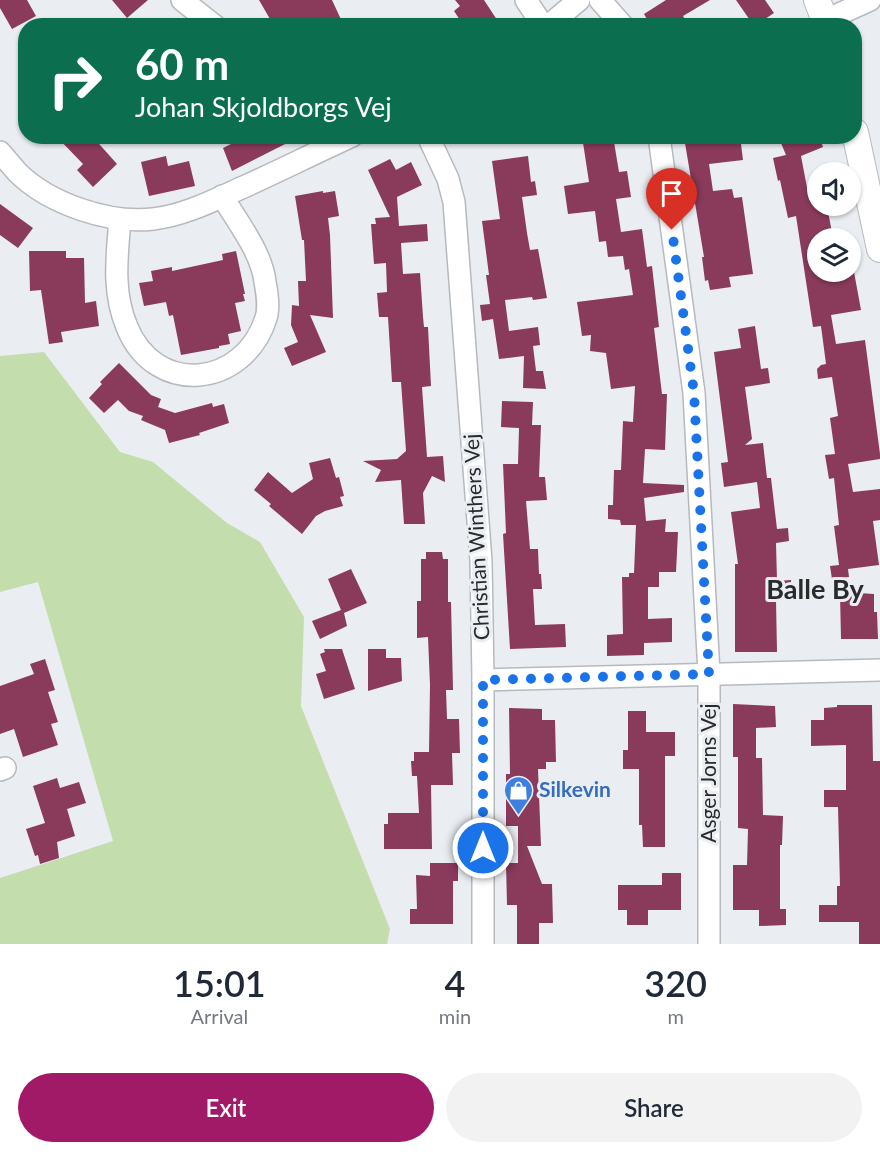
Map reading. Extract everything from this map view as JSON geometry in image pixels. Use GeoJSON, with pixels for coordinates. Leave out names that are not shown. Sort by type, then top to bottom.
{"type":"FeatureCollection","features":[{"type":"Feature","properties":{"kind":"street"},"geometry":{"type":"LineString","coordinates":[[182,0],[205,18]]}},
{"type":"Feature","properties":{"kind":"street"},"geometry":{"type":"LineString","coordinates":[[526,0],[538,18]]}},
{"type":"Feature","properties":{"kind":"street"},"geometry":{"type":"LineString","coordinates":[[558,18],[579,0]]}},
{"type":"Feature","properties":{"kind":"street"},"geometry":{"type":"LineString","coordinates":[[600,0],[616,18]]}},
{"type":"Feature","properties":{"kind":"street"},"geometry":{"type":"LineString","coordinates":[[823,15],[837,15],[870,0]]}},
{"type":"Feature","properties":{"kind":"street"},"geometry":{"type":"LineString","coordinates":[[0,152],[20,174],[50,195],[82,210],[120,219],[152,219],[182,213],[329,144]]}},
{"type":"Feature","properties":{"kind":"street","name":"Christian Winthers Vej"},"geometry":{"type":"LineString","coordinates":[[432,144],[448,179],[454,202],[481,561],[483,944]]}},
{"type":"Feature","properties":{"kind":"street","name":"Asger Jorns Vej"},"geometry":{"type":"LineString","coordinates":[[660,144],[694,393],[709,674],[709,944]]}},
{"type":"Feature","properties":{"kind":"street"},"geometry":{"type":"LineString","coordinates":[[858,144],[880,249]]}},
{"type":"Feature","properties":{"kind":"street"},"geometry":{"type":"LineString","coordinates":[[120,219],[116,278],[119,303],[127,328],[142,354],[169,373],[199,376],[228,367],[251,348],[266,317],[265,280],[255,250],[222,196]]}},
{"type":"Feature","properties":{"kind":"street"},"geometry":{"type":"LineString","coordinates":[[483,680],[880,670]]}},
{"type":"Feature","properties":{"kind":"green space"},"geometry":{"type":"Polygon","coordinates":[[[44,352],[120,452],[153,462],[227,523],[260,542],[304,617],[301,706],[390,929],[387,944],[0,944],[0,878],[113,841],[38,582],[0,592],[0,356],[44,352]]]}},
{"type":"Feature","properties":{"kind":"building"},"geometry":{"type":"Polygon","coordinates":[[[0,0],[27,0],[36,16],[18,18],[18,26],[12,29],[0,8],[0,0]]]}},
{"type":"Feature","properties":{"kind":"building"},"geometry":{"type":"Polygon","coordinates":[[[112,0],[148,0],[127,18],[112,0]]]}},
{"type":"Feature","properties":{"kind":"building"},"geometry":{"type":"Polygon","coordinates":[[[259,0],[332,0],[340,18],[269,18],[259,0]]]}},
{"type":"Feature","properties":{"kind":"building"},"geometry":{"type":"Polygon","coordinates":[[[455,0],[484,0],[496,18],[459,18],[454,11],[460,6],[455,0]]]}},
{"type":"Feature","properties":{"kind":"building"},"geometry":{"type":"Polygon","coordinates":[[[666,0],[710,0],[683,16],[684,18],[646,18],[644,14],[666,0]]]}},
{"type":"Feature","properties":{"kind":"building"},"geometry":{"type":"Polygon","coordinates":[[[736,0],[765,0],[774,13],[766,18],[748,18],[736,0]]]}},
{"type":"Feature","properties":{"kind":"building"},"geometry":{"type":"Polygon","coordinates":[[[64,144],[99,144],[117,164],[93,187],[77,170],[83,164],[64,144]]]}},
{"type":"Feature","properties":{"kind":"building"},"geometry":{"type":"Polygon","coordinates":[[[231,144],[285,144],[232,171],[223,148],[231,144]]]}},
{"type":"Feature","properties":{"kind":"building"},"geometry":{"type":"Polygon","coordinates":[[[583,144],[614,144],[619,172],[627,171],[631,197],[616,199],[621,232],[642,229],[647,267],[652,266],[659,327],[654,328],[662,394],[667,394],[665,450],[645,449],[643,483],[684,485],[684,492],[644,498],[646,521],[666,519],[665,532],[678,532],[676,572],[659,572],[659,587],[648,587],[648,619],[672,618],[672,642],[644,643],[644,655],[607,656],[607,635],[623,634],[622,577],[629,577],[629,573],[634,573],[636,525],[621,525],[620,520],[608,519],[608,505],[613,505],[614,470],[621,470],[623,421],[633,422],[635,386],[611,389],[606,353],[590,351],[591,335],[582,336],[577,302],[633,295],[629,269],[625,270],[623,256],[608,257],[606,241],[599,242],[595,211],[568,214],[564,186],[589,182],[583,144]]]}},
{"type":"Feature","properties":{"kind":"building"},"geometry":{"type":"Polygon","coordinates":[[[685,144],[741,144],[743,160],[709,164],[713,191],[732,189],[734,198],[742,197],[753,274],[729,277],[731,287],[710,290],[708,280],[705,281],[702,257],[704,257],[685,144]]]}},
{"type":"Feature","properties":{"kind":"building"},"geometry":{"type":"Polygon","coordinates":[[[781,144],[822,144],[823,147],[801,156],[807,188],[807,216],[829,216],[831,228],[807,228],[807,282],[856,282],[861,310],[831,315],[836,344],[865,340],[880,454],[880,459],[848,464],[853,492],[880,489],[880,520],[873,521],[879,565],[848,569],[849,577],[832,579],[830,566],[839,565],[834,526],[839,525],[834,478],[829,479],[825,455],[835,454],[830,418],[838,416],[832,377],[818,379],[817,369],[826,364],[821,326],[813,327],[796,216],[788,218],[773,158],[786,155],[781,144]]]}},
{"type":"Feature","properties":{"kind":"building"},"geometry":{"type":"Polygon","coordinates":[[[166,156],[168,166],[189,161],[195,186],[149,196],[141,162],[166,156]]]}},
{"type":"Feature","properties":{"kind":"building"},"geometry":{"type":"Polygon","coordinates":[[[528,156],[531,182],[535,181],[537,195],[522,197],[530,250],[538,249],[547,298],[505,300],[509,331],[538,327],[540,345],[533,346],[536,371],[543,371],[546,389],[523,388],[524,356],[499,359],[493,319],[482,321],[480,305],[490,304],[482,221],[500,219],[492,161],[528,156]]]}},
{"type":"Feature","properties":{"kind":"building"},"geometry":{"type":"Polygon","coordinates":[[[390,159],[396,170],[411,162],[422,185],[397,197],[399,226],[427,224],[428,241],[401,243],[403,274],[420,273],[424,327],[428,327],[431,386],[422,387],[427,457],[443,456],[445,482],[432,476],[423,493],[425,524],[404,524],[401,480],[375,482],[381,470],[363,461],[397,459],[406,451],[401,382],[392,382],[388,317],[379,317],[377,293],[387,292],[386,263],[374,264],[371,224],[376,224],[375,218],[390,217],[368,170],[390,159]]]}},
{"type":"Feature","properties":{"kind":"building"},"geometry":{"type":"Polygon","coordinates":[[[323,191],[323,193],[335,191],[339,216],[328,218],[333,318],[310,315],[326,352],[292,366],[284,348],[298,342],[291,325],[292,305],[299,306],[298,281],[306,281],[304,240],[302,240],[295,196],[323,191]]]}},
{"type":"Feature","properties":{"kind":"building"},"geometry":{"type":"Polygon","coordinates":[[[0,204],[33,228],[18,248],[0,235],[0,204]]]}},
{"type":"Feature","properties":{"kind":"building"},"geometry":{"type":"Polygon","coordinates":[[[29,251],[66,251],[66,258],[84,258],[85,303],[96,301],[99,326],[61,332],[63,342],[49,344],[41,290],[30,291],[29,251]]]}},
{"type":"Feature","properties":{"kind":"building"},"geometry":{"type":"Polygon","coordinates":[[[236,251],[245,294],[243,294],[245,301],[235,303],[241,331],[228,334],[230,344],[181,355],[173,315],[169,316],[166,302],[144,306],[139,283],[153,281],[151,271],[172,267],[172,271],[223,260],[222,254],[236,251]]]}},
{"type":"Feature","properties":{"kind":"building"},"geometry":{"type":"Polygon","coordinates":[[[755,326],[761,369],[768,368],[770,383],[745,387],[752,439],[745,445],[763,443],[767,478],[771,478],[777,529],[788,528],[789,541],[776,543],[777,581],[791,580],[792,600],[776,600],[777,652],[735,652],[735,564],[738,564],[731,512],[760,508],[757,482],[724,487],[721,463],[728,462],[714,352],[741,348],[738,329],[755,326]]]}},
{"type":"Feature","properties":{"kind":"building"},"geometry":{"type":"Polygon","coordinates":[[[119,363],[151,395],[161,399],[158,407],[175,413],[212,403],[213,407],[224,404],[229,423],[199,433],[200,435],[169,443],[165,430],[141,420],[143,416],[129,411],[118,400],[104,413],[89,398],[102,384],[100,382],[119,363]]]}},
{"type":"Feature","properties":{"kind":"building"},"geometry":{"type":"Polygon","coordinates":[[[502,401],[533,402],[532,425],[541,425],[539,477],[545,477],[547,500],[526,501],[530,549],[538,549],[539,574],[541,574],[542,589],[533,589],[535,625],[565,624],[566,647],[510,649],[503,534],[506,533],[503,464],[518,464],[519,428],[501,427],[502,401]]]}},
{"type":"Feature","properties":{"kind":"building"},"geometry":{"type":"Polygon","coordinates":[[[330,458],[336,478],[339,477],[344,496],[340,497],[343,506],[316,516],[302,534],[254,490],[268,472],[292,493],[313,479],[309,463],[330,458]]]}},
{"type":"Feature","properties":{"kind":"building"},"geometry":{"type":"Polygon","coordinates":[[[426,552],[442,552],[443,559],[448,559],[453,690],[446,690],[447,719],[459,719],[460,753],[452,753],[453,785],[431,785],[432,849],[384,849],[384,824],[388,824],[388,813],[419,813],[417,776],[412,776],[411,761],[414,761],[414,752],[429,752],[428,637],[417,638],[417,601],[421,601],[421,559],[426,559],[426,552]]]}},
{"type":"Feature","properties":{"kind":"building"},"geometry":{"type":"Polygon","coordinates":[[[351,569],[367,603],[344,613],[347,626],[320,639],[312,621],[341,610],[328,579],[351,569]]]}},
{"type":"Feature","properties":{"kind":"building"},"geometry":{"type":"Polygon","coordinates":[[[840,594],[874,594],[878,639],[841,639],[840,594]]]}},
{"type":"Feature","properties":{"kind":"building"},"geometry":{"type":"Polygon","coordinates":[[[324,649],[342,649],[355,689],[324,699],[316,674],[326,671],[320,654],[325,652],[324,649]]]}},
{"type":"Feature","properties":{"kind":"building"},"geometry":{"type":"Polygon","coordinates":[[[368,649],[386,649],[386,658],[401,658],[402,681],[368,691],[368,649]]]}},
{"type":"Feature","properties":{"kind":"building"},"geometry":{"type":"Polygon","coordinates":[[[45,659],[55,690],[48,692],[58,722],[51,724],[58,745],[23,757],[14,729],[0,734],[0,686],[34,674],[30,664],[45,659]]]}},
{"type":"Feature","properties":{"kind":"building"},"geometry":{"type":"Polygon","coordinates":[[[733,704],[775,706],[776,727],[756,728],[756,758],[762,758],[763,815],[783,816],[782,845],[780,845],[780,909],[786,909],[786,925],[759,926],[759,910],[733,910],[733,865],[747,865],[748,829],[738,828],[738,757],[733,757],[733,704]]]}},
{"type":"Feature","properties":{"kind":"building"},"geometry":{"type":"Polygon","coordinates":[[[837,705],[872,705],[873,761],[880,761],[880,944],[859,944],[859,922],[819,922],[819,905],[837,905],[837,886],[840,886],[838,807],[824,807],[824,790],[846,790],[846,745],[811,746],[811,720],[824,720],[824,708],[837,707],[837,705]]]}},
{"type":"Feature","properties":{"kind":"building"},"geometry":{"type":"Polygon","coordinates":[[[509,708],[542,709],[542,720],[555,720],[556,762],[546,762],[546,769],[538,769],[541,846],[527,846],[542,884],[552,884],[553,923],[539,923],[539,944],[517,944],[517,905],[507,905],[506,863],[518,863],[518,826],[506,826],[506,774],[510,774],[509,708]]]}},
{"type":"Feature","properties":{"kind":"building"},"geometry":{"type":"Polygon","coordinates":[[[628,711],[646,711],[646,732],[675,732],[675,756],[665,756],[665,847],[643,847],[642,825],[639,825],[639,769],[623,769],[623,750],[628,750],[628,711]]]}},
{"type":"Feature","properties":{"kind":"building"},"geometry":{"type":"Polygon","coordinates":[[[57,778],[60,788],[79,782],[86,803],[67,809],[75,836],[57,842],[59,858],[40,864],[26,829],[45,823],[33,786],[57,778]]]}},
{"type":"Feature","properties":{"kind":"building"},"geometry":{"type":"Polygon","coordinates":[[[430,863],[458,863],[458,881],[453,881],[453,924],[410,924],[410,909],[417,909],[416,875],[430,876],[430,863]]]}},
{"type":"Feature","properties":{"kind":"building"},"geometry":{"type":"Polygon","coordinates":[[[662,873],[681,873],[681,910],[648,910],[648,925],[627,925],[627,910],[618,910],[618,885],[662,885],[662,873]]]}},
{"type":"Feature","properties":{"kind":"place","name":"Silkevin"},"geometry":{"type":"Point","coordinates":[518,816]}},
{"type":"Feature","properties":{"kind":"district","name":"Balle By"},"geometry":{"type":"Point","coordinates":[815,590]}},
{"type":"Feature","properties":{"kind":"route"},"geometry":{"type":"LineString","coordinates":[[483,848],[483,680],[709,674],[694,393],[672,230]]}}]}
